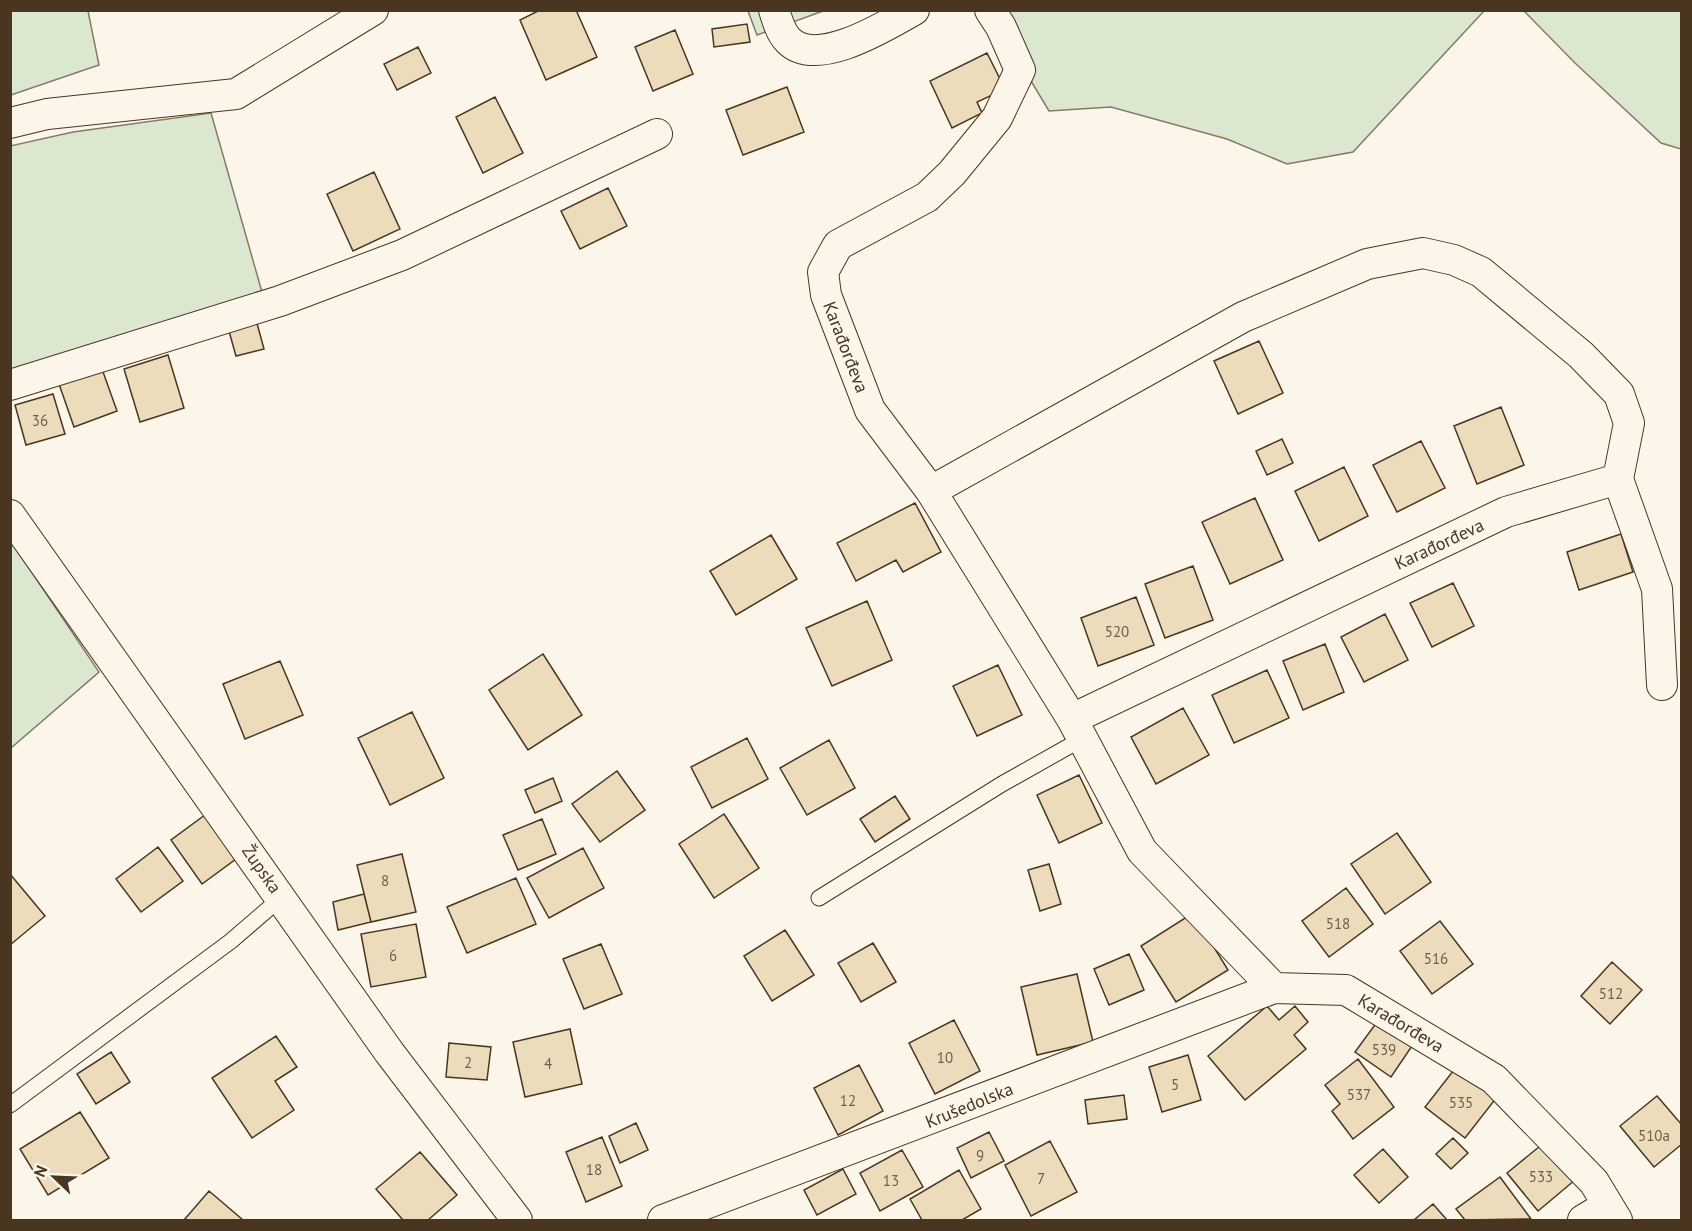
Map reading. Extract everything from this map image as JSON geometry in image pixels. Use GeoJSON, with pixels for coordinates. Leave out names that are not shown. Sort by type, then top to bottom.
{"type":"FeatureCollection","features":[{"type":"Feature","properties":{"kind":"street"},"geometry":{"type":"LineString","coordinates":[[10,123],[47,114],[236,94],[373,10]]}},
{"type":"Feature","properties":{"kind":"street"},"geometry":{"type":"LineString","coordinates":[[774,10],[788,41],[801,48],[821,49],[849,45],[914,10]]}},
{"type":"Feature","properties":{"kind":"street","name":"Karađorđeva"},"geometry":{"type":"LineString","coordinates":[[990,10],[1001,27],[1020,70],[996,118],[952,172],[927,197],[886,217],[838,245],[824,272],[826,295],[870,410],[931,491],[1077,729],[1142,851],[1274,988],[1346,990],[1494,1079],[1594,1182],[1603,1215]]}},
{"type":"Feature","properties":{"kind":"street"},"geometry":{"type":"LineString","coordinates":[[10,385],[280,301],[402,255],[657,134]]}},
{"type":"Feature","properties":{"kind":"street"},"geometry":{"type":"LineString","coordinates":[[931,491],[1243,317],[1367,264],[1423,253],[1454,260],[1481,272],[1581,355],[1619,394],[1629,423],[1618,479],[1657,589],[1662,686]]}},
{"type":"Feature","properties":{"kind":"street","name":"Karađorđeva"},"geometry":{"type":"LineString","coordinates":[[1077,729],[1506,512],[1618,479]]}},
{"type":"Feature","properties":{"kind":"street","name":"Župska"},"geometry":{"type":"LineString","coordinates":[[10,515],[282,897],[389,1052],[517,1221]]}},
{"type":"Feature","properties":{"kind":"street","name":"Krušedolska"},"geometry":{"type":"LineString","coordinates":[[663,1221],[1274,988]]}},
{"type":"Feature","properties":{"kind":"lane"},"geometry":{"type":"LineString","coordinates":[[819,898],[1002,784],[1077,729]]}},
{"type":"Feature","properties":{"kind":"lane"},"geometry":{"type":"LineString","coordinates":[[10,1105],[231,941],[282,897]]}},
{"type":"Feature","properties":{"kind":"green space"},"geometry":{"type":"Polygon","coordinates":[[[10,11],[88,11],[99,65],[11,95],[10,11]]]}},
{"type":"Feature","properties":{"kind":"green space"},"geometry":{"type":"Polygon","coordinates":[[[748,11],[823,11],[757,35],[748,11]]]}},
{"type":"Feature","properties":{"kind":"green space"},"geometry":{"type":"Polygon","coordinates":[[[989,11],[1484,11],[1353,152],[1287,164],[1227,139],[1111,107],[1049,111],[989,11]]]}},
{"type":"Feature","properties":{"kind":"green space"},"geometry":{"type":"Polygon","coordinates":[[[1524,11],[1681,11],[1681,149],[1661,143],[1575,63],[1524,11]]]}},
{"type":"Feature","properties":{"kind":"green space"},"geometry":{"type":"Polygon","coordinates":[[[211,113],[262,292],[11,375],[10,146],[73,132],[211,113]]]}},
{"type":"Feature","properties":{"kind":"green space"},"geometry":{"type":"Polygon","coordinates":[[[10,540],[99,672],[11,748],[10,748],[10,540]]]}},
{"type":"Feature","properties":{"kind":"building"},"geometry":{"type":"Polygon","coordinates":[[[540,10],[576,10],[597,57],[546,80],[520,20],[540,10]]]}},
{"type":"Feature","properties":{"kind":"building"},"geometry":{"type":"Polygon","coordinates":[[[747,24],[750,42],[714,47],[712,29],[747,24]]]}},
{"type":"Feature","properties":{"kind":"building"},"geometry":{"type":"Polygon","coordinates":[[[675,30],[693,74],[653,91],[635,47],[675,30]]]}},
{"type":"Feature","properties":{"kind":"building"},"geometry":{"type":"Polygon","coordinates":[[[418,47],[431,73],[397,90],[384,64],[418,47]]]}},
{"type":"Feature","properties":{"kind":"building"},"geometry":{"type":"Polygon","coordinates":[[[987,53],[1005,89],[977,102],[982,113],[952,128],[930,81],[987,53]]]}},
{"type":"Feature","properties":{"kind":"building"},"geometry":{"type":"Polygon","coordinates":[[[787,87],[804,132],[743,155],[726,110],[787,87]]]}},
{"type":"Feature","properties":{"kind":"building"},"geometry":{"type":"Polygon","coordinates":[[[495,97],[523,153],[483,173],[456,117],[495,97]]]}},
{"type":"Feature","properties":{"kind":"building"},"geometry":{"type":"Polygon","coordinates":[[[374,172],[400,229],[353,251],[327,194],[374,172]]]}},
{"type":"Feature","properties":{"kind":"building"},"geometry":{"type":"Polygon","coordinates":[[[608,188],[627,226],[580,249],[561,211],[608,188]]]}},
{"type":"Feature","properties":{"kind":"building"},"geometry":{"type":"Polygon","coordinates":[[[255,316],[264,349],[236,356],[227,324],[255,316]]]}},
{"type":"Feature","properties":{"kind":"building"},"geometry":{"type":"Polygon","coordinates":[[[1259,341],[1283,393],[1238,414],[1214,361],[1259,341]]]}},
{"type":"Feature","properties":{"kind":"building"},"geometry":{"type":"Polygon","coordinates":[[[168,355],[184,408],[140,422],[124,369],[168,355]]]}},
{"type":"Feature","properties":{"kind":"building"},"geometry":{"type":"Polygon","coordinates":[[[102,369],[117,411],[74,427],[59,384],[102,369]]]}},
{"type":"Feature","properties":{"kind":"building"},"geometry":{"type":"Polygon","coordinates":[[[53,394],[65,434],[26,445],[15,405],[53,394]]]}},
{"type":"Feature","properties":{"kind":"building"},"geometry":{"type":"Polygon","coordinates":[[[1501,407],[1524,465],[1477,484],[1454,426],[1501,407]]]}},
{"type":"Feature","properties":{"kind":"building"},"geometry":{"type":"Polygon","coordinates":[[[1282,439],[1293,463],[1267,475],[1256,451],[1282,439]]]}},
{"type":"Feature","properties":{"kind":"building"},"geometry":{"type":"Polygon","coordinates":[[[1421,441],[1445,488],[1397,512],[1373,465],[1421,441]]]}},
{"type":"Feature","properties":{"kind":"building"},"geometry":{"type":"Polygon","coordinates":[[[1344,467],[1368,516],[1319,541],[1295,491],[1344,467]]]}},
{"type":"Feature","properties":{"kind":"building"},"geometry":{"type":"Polygon","coordinates":[[[1255,498],[1283,560],[1230,584],[1202,522],[1255,498]]]}},
{"type":"Feature","properties":{"kind":"building"},"geometry":{"type":"Polygon","coordinates":[[[915,503],[941,552],[903,572],[896,560],[856,581],[837,543],[915,503]]]}},
{"type":"Feature","properties":{"kind":"building"},"geometry":{"type":"Polygon","coordinates":[[[1621,534],[1633,572],[1579,590],[1567,552],[1621,534]]]}},
{"type":"Feature","properties":{"kind":"building"},"geometry":{"type":"Polygon","coordinates":[[[771,535],[797,579],[736,615],[710,571],[771,535]]]}},
{"type":"Feature","properties":{"kind":"building"},"geometry":{"type":"Polygon","coordinates":[[[1193,566],[1213,620],[1165,638],[1145,584],[1193,566]]]}},
{"type":"Feature","properties":{"kind":"building"},"geometry":{"type":"Polygon","coordinates":[[[1453,583],[1474,626],[1432,647],[1410,603],[1453,583]]]}},
{"type":"Feature","properties":{"kind":"building"},"geometry":{"type":"Polygon","coordinates":[[[1136,597],[1154,645],[1098,666],[1081,618],[1136,597]]]}},
{"type":"Feature","properties":{"kind":"building"},"geometry":{"type":"Polygon","coordinates":[[[867,601],[892,660],[832,686],[806,628],[867,601]]]}},
{"type":"Feature","properties":{"kind":"building"},"geometry":{"type":"Polygon","coordinates":[[[1385,614],[1408,660],[1364,682],[1341,637],[1385,614]]]}},
{"type":"Feature","properties":{"kind":"building"},"geometry":{"type":"Polygon","coordinates":[[[1325,644],[1344,692],[1303,710],[1283,661],[1325,644]]]}},
{"type":"Feature","properties":{"kind":"building"},"geometry":{"type":"Polygon","coordinates":[[[543,654],[582,715],[528,750],[489,690],[543,654]]]}},
{"type":"Feature","properties":{"kind":"building"},"geometry":{"type":"Polygon","coordinates":[[[280,661],[303,715],[245,739],[223,684],[280,661]]]}},
{"type":"Feature","properties":{"kind":"building"},"geometry":{"type":"Polygon","coordinates":[[[998,665],[1022,715],[977,736],[953,686],[998,665]]]}},
{"type":"Feature","properties":{"kind":"building"},"geometry":{"type":"Polygon","coordinates":[[[1267,670],[1289,718],[1234,743],[1212,695],[1267,670]]]}},
{"type":"Feature","properties":{"kind":"building"},"geometry":{"type":"Polygon","coordinates":[[[1183,708],[1209,755],[1156,784],[1131,737],[1183,708]]]}},
{"type":"Feature","properties":{"kind":"building"},"geometry":{"type":"Polygon","coordinates":[[[412,712],[444,778],[390,805],[358,738],[412,712]]]}},
{"type":"Feature","properties":{"kind":"building"},"geometry":{"type":"Polygon","coordinates":[[[747,738],[768,779],[712,808],[691,767],[747,738]]]}},
{"type":"Feature","properties":{"kind":"building"},"geometry":{"type":"Polygon","coordinates":[[[829,740],[855,788],[807,815],[780,768],[829,740]]]}},
{"type":"Feature","properties":{"kind":"building"},"geometry":{"type":"Polygon","coordinates":[[[617,771],[645,810],[600,842],[572,804],[617,771]]]}},
{"type":"Feature","properties":{"kind":"building"},"geometry":{"type":"Polygon","coordinates":[[[1079,775],[1102,823],[1059,843],[1037,795],[1079,775]]]}},
{"type":"Feature","properties":{"kind":"building"},"geometry":{"type":"Polygon","coordinates":[[[553,778],[562,801],[535,813],[525,790],[553,778]]]}},
{"type":"Feature","properties":{"kind":"building"},"geometry":{"type":"Polygon","coordinates":[[[895,796],[910,819],[875,842],[860,819],[895,796]]]}},
{"type":"Feature","properties":{"kind":"building"},"geometry":{"type":"Polygon","coordinates":[[[209,812],[240,856],[202,884],[171,840],[209,812]]]}},
{"type":"Feature","properties":{"kind":"building"},"geometry":{"type":"Polygon","coordinates":[[[724,814],[759,868],[714,898],[679,844],[724,814]]]}},
{"type":"Feature","properties":{"kind":"building"},"geometry":{"type":"Polygon","coordinates":[[[542,819],[556,854],[518,870],[503,835],[542,819]]]}},
{"type":"Feature","properties":{"kind":"building"},"geometry":{"type":"Polygon","coordinates":[[[1397,833],[1431,882],[1385,914],[1351,864],[1397,833]]]}},
{"type":"Feature","properties":{"kind":"building"},"geometry":{"type":"Polygon","coordinates":[[[158,847],[183,881],[141,912],[116,879],[158,847]]]}},
{"type":"Feature","properties":{"kind":"building"},"geometry":{"type":"Polygon","coordinates":[[[583,848],[604,888],[549,918],[527,878],[583,848]]]}},
{"type":"Feature","properties":{"kind":"building"},"geometry":{"type":"Polygon","coordinates":[[[402,854],[416,912],[371,922],[357,865],[402,854]]]}},
{"type":"Feature","properties":{"kind":"building"},"geometry":{"type":"Polygon","coordinates":[[[1049,864],[1061,904],[1040,911],[1028,870],[1049,864]]]}},
{"type":"Feature","properties":{"kind":"building"},"geometry":{"type":"Polygon","coordinates":[[[10,874],[45,916],[10,945],[10,874]]]}},
{"type":"Feature","properties":{"kind":"building"},"geometry":{"type":"Polygon","coordinates":[[[516,878],[536,924],[467,953],[447,907],[516,878]]]}},
{"type":"Feature","properties":{"kind":"building"},"geometry":{"type":"Polygon","coordinates":[[[1346,888],[1373,924],[1329,957],[1302,921],[1346,888]]]}},
{"type":"Feature","properties":{"kind":"building"},"geometry":{"type":"Polygon","coordinates":[[[364,894],[371,922],[338,930],[333,902],[364,894]]]}},
{"type":"Feature","properties":{"kind":"building"},"geometry":{"type":"Polygon","coordinates":[[[1193,913],[1228,970],[1176,1002],[1141,946],[1193,913]]]}},
{"type":"Feature","properties":{"kind":"building"},"geometry":{"type":"Polygon","coordinates":[[[1440,921],[1473,964],[1432,994],[1400,951],[1440,921]]]}},
{"type":"Feature","properties":{"kind":"building"},"geometry":{"type":"Polygon","coordinates":[[[416,924],[426,977],[371,987],[361,934],[416,924]]]}},
{"type":"Feature","properties":{"kind":"building"},"geometry":{"type":"Polygon","coordinates":[[[785,930],[814,975],[772,1001],[744,956],[785,930]]]}},
{"type":"Feature","properties":{"kind":"building"},"geometry":{"type":"Polygon","coordinates":[[[873,943],[896,982],[861,1002],[838,963],[873,943]]]}},
{"type":"Feature","properties":{"kind":"building"},"geometry":{"type":"Polygon","coordinates":[[[601,944],[622,994],[584,1009],[563,959],[601,944]]]}},
{"type":"Feature","properties":{"kind":"building"},"geometry":{"type":"Polygon","coordinates":[[[1129,954],[1144,990],[1109,1005],[1094,969],[1129,954]]]}},
{"type":"Feature","properties":{"kind":"building"},"geometry":{"type":"Polygon","coordinates":[[[1612,962],[1642,990],[1610,1024],[1581,996],[1612,962]]]}},
{"type":"Feature","properties":{"kind":"building"},"geometry":{"type":"Polygon","coordinates":[[[1077,974],[1093,1042],[1037,1055],[1021,987],[1077,974]]]}},
{"type":"Feature","properties":{"kind":"building"},"geometry":{"type":"Polygon","coordinates":[[[1267,1006],[1279,1020],[1295,1006],[1308,1022],[1294,1035],[1306,1049],[1245,1100],[1208,1056],[1267,1006]]]}},
{"type":"Feature","properties":{"kind":"building"},"geometry":{"type":"Polygon","coordinates":[[[954,1020],[980,1071],[935,1094],[909,1043],[954,1020]]]}},
{"type":"Feature","properties":{"kind":"building"},"geometry":{"type":"Polygon","coordinates":[[[1377,1022],[1412,1046],[1391,1077],[1355,1052],[1377,1022]]]}},
{"type":"Feature","properties":{"kind":"building"},"geometry":{"type":"Polygon","coordinates":[[[570,1029],[582,1084],[525,1097],[513,1042],[570,1029]]]}},
{"type":"Feature","properties":{"kind":"building"},"geometry":{"type":"Polygon","coordinates":[[[276,1036],[297,1067],[275,1081],[294,1110],[252,1138],[212,1078],[276,1036]]]}},
{"type":"Feature","properties":{"kind":"building"},"geometry":{"type":"Polygon","coordinates":[[[449,1043],[491,1047],[487,1080],[446,1077],[449,1043]]]}},
{"type":"Feature","properties":{"kind":"building"},"geometry":{"type":"Polygon","coordinates":[[[111,1052],[130,1082],[96,1104],[77,1074],[111,1052]]]}},
{"type":"Feature","properties":{"kind":"building"},"geometry":{"type":"Polygon","coordinates":[[[1188,1055],[1201,1100],[1162,1112],[1149,1067],[1188,1055]]]}},
{"type":"Feature","properties":{"kind":"building"},"geometry":{"type":"Polygon","coordinates":[[[1358,1059],[1394,1107],[1353,1139],[1332,1111],[1340,1104],[1325,1085],[1358,1059]]]}},
{"type":"Feature","properties":{"kind":"building"},"geometry":{"type":"Polygon","coordinates":[[[859,1065],[883,1111],[838,1135],[814,1088],[859,1065]]]}},
{"type":"Feature","properties":{"kind":"building"},"geometry":{"type":"Polygon","coordinates":[[[1457,1066],[1497,1097],[1465,1138],[1425,1107],[1457,1066]]]}},
{"type":"Feature","properties":{"kind":"building"},"geometry":{"type":"Polygon","coordinates":[[[1124,1095],[1127,1119],[1088,1124],[1085,1100],[1124,1095]]]}},
{"type":"Feature","properties":{"kind":"building"},"geometry":{"type":"Polygon","coordinates":[[[1657,1096],[1682,1125],[1682,1144],[1654,1167],[1620,1126],[1657,1096]]]}},
{"type":"Feature","properties":{"kind":"building"},"geometry":{"type":"Polygon","coordinates":[[[80,1112],[109,1158],[48,1195],[20,1149],[80,1112]]]}},
{"type":"Feature","properties":{"kind":"building"},"geometry":{"type":"Polygon","coordinates":[[[636,1123],[648,1150],[620,1163],[609,1136],[636,1123]]]}},
{"type":"Feature","properties":{"kind":"building"},"geometry":{"type":"Polygon","coordinates":[[[989,1132],[1004,1161],[971,1178],[957,1148],[989,1132]]]}},
{"type":"Feature","properties":{"kind":"building"},"geometry":{"type":"Polygon","coordinates":[[[602,1137],[622,1186],[586,1202],[566,1152],[602,1137]]]}},
{"type":"Feature","properties":{"kind":"building"},"geometry":{"type":"Polygon","coordinates":[[[1453,1138],[1468,1153],[1451,1169],[1436,1154],[1453,1138]]]}},
{"type":"Feature","properties":{"kind":"building"},"geometry":{"type":"Polygon","coordinates":[[[1050,1141],[1077,1192],[1031,1216],[1005,1165],[1050,1141]]]}},
{"type":"Feature","properties":{"kind":"building"},"geometry":{"type":"Polygon","coordinates":[[[1545,1142],[1575,1180],[1538,1211],[1507,1173],[1545,1142]]]}},
{"type":"Feature","properties":{"kind":"building"},"geometry":{"type":"Polygon","coordinates":[[[1383,1149],[1408,1177],[1379,1203],[1354,1175],[1383,1149]]]}},
{"type":"Feature","properties":{"kind":"building"},"geometry":{"type":"Polygon","coordinates":[[[902,1150],[923,1187],[880,1211],[860,1173],[902,1150]]]}},
{"type":"Feature","properties":{"kind":"building"},"geometry":{"type":"Polygon","coordinates":[[[420,1152],[457,1195],[428,1220],[403,1220],[376,1189],[420,1152]]]}},
{"type":"Feature","properties":{"kind":"building"},"geometry":{"type":"Polygon","coordinates":[[[843,1169],[856,1194],[817,1215],[804,1190],[843,1169]]]}},
{"type":"Feature","properties":{"kind":"building"},"geometry":{"type":"Polygon","coordinates":[[[959,1170],[981,1209],[962,1220],[922,1220],[910,1199],[959,1170]]]}},
{"type":"Feature","properties":{"kind":"building"},"geometry":{"type":"Polygon","coordinates":[[[1500,1177],[1531,1219],[1465,1220],[1456,1209],[1500,1177]]]}},
{"type":"Feature","properties":{"kind":"building"},"geometry":{"type":"Polygon","coordinates":[[[209,1191],[243,1220],[184,1220],[209,1191]]]}},
{"type":"Feature","properties":{"kind":"building"},"geometry":{"type":"Polygon","coordinates":[[[1433,1204],[1447,1220],[1414,1220],[1433,1204]]]}}]}
